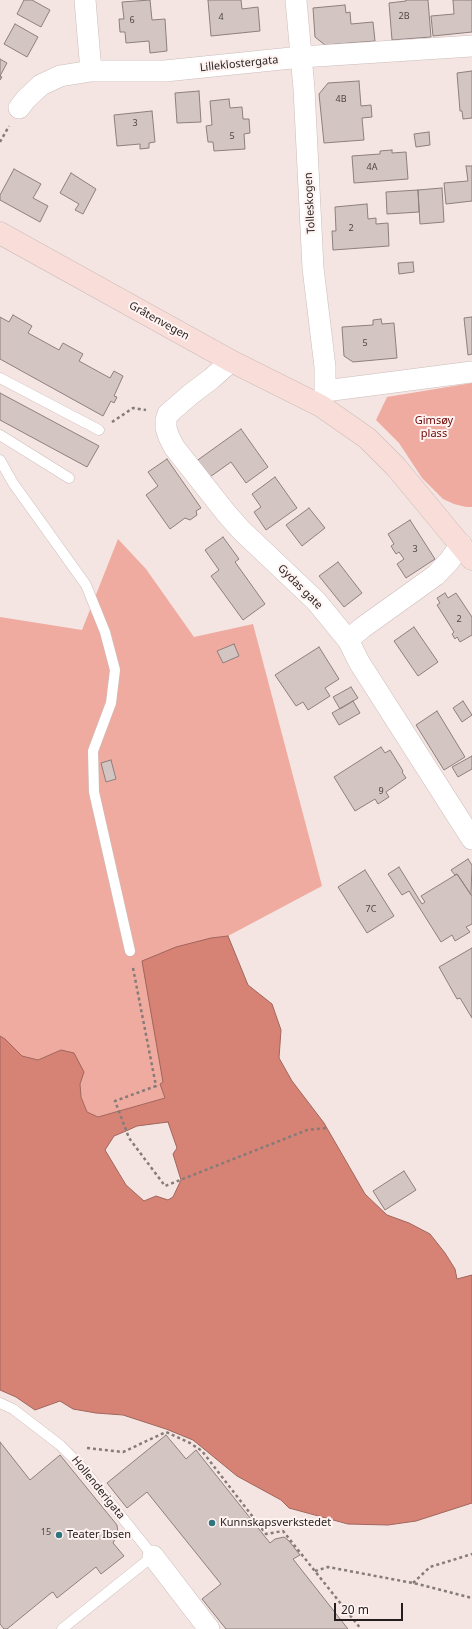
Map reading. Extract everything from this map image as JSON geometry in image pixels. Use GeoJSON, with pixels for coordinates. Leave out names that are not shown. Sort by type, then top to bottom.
{"type":"FeatureCollection","features":[{"type":"Feature","properties":{"kind":"street"},"geometry":{"type":"LineString","coordinates":[[85,0],[91,71]]}},
{"type":"Feature","properties":{"kind":"street","name":"Tolleskogen"},"geometry":{"type":"LineString","coordinates":[[296,0],[301,57],[313,268],[325,367],[323,399]]}},
{"type":"Feature","properties":{"kind":"street","name":"Lilleklostergata"},"geometry":{"type":"LineString","coordinates":[[19,108],[41,85],[60,76],[91,71],[165,71],[301,57],[472,46]]}},
{"type":"Feature","properties":{"kind":"street","name":"Gråtenvegen"},"geometry":{"type":"LineString","coordinates":[[0,233],[231,361],[323,399]]}},
{"type":"Feature","properties":{"kind":"street"},"geometry":{"type":"LineString","coordinates":[[168,414],[185,398],[231,361]]}},
{"type":"Feature","properties":{"kind":"street"},"geometry":{"type":"LineString","coordinates":[[323,399],[472,372]]}},
{"type":"Feature","properties":{"kind":"street"},"geometry":{"type":"LineString","coordinates":[[323,399],[367,438],[396,467],[468,547],[450,560],[436,575],[362,628],[348,640]]}},
{"type":"Feature","properties":{"kind":"street","name":"Gydas gate"},"geometry":{"type":"LineString","coordinates":[[168,414],[166,428],[169,437],[174,447],[205,488],[241,530],[316,601],[348,640],[359,662],[472,839]]}},
{"type":"Feature","properties":{"kind":"street","name":"Hollenderigata"},"geometry":{"type":"LineString","coordinates":[[153,1556],[209,1629]]}},
{"type":"Feature","properties":{"kind":"lane"},"geometry":{"type":"LineString","coordinates":[[0,378],[99,430]]}},
{"type":"Feature","properties":{"kind":"lane"},"geometry":{"type":"LineString","coordinates":[[0,435],[69,478]]}},
{"type":"Feature","properties":{"kind":"lane"},"geometry":{"type":"LineString","coordinates":[[0,460],[13,483],[86,585],[105,632],[115,670],[111,703],[93,751],[94,792],[130,951]]}},
{"type":"Feature","properties":{"kind":"lane","name":"Hollenderigata"},"geometry":{"type":"LineString","coordinates":[[0,1403],[13,1409],[60,1445],[80,1465],[153,1556]]}},
{"type":"Feature","properties":{"kind":"lane"},"geometry":{"type":"LineString","coordinates":[[62,1629],[153,1556]]}},
{"type":"Feature","properties":{"kind":"path"},"geometry":{"type":"LineString","coordinates":[[99,430],[133,408],[168,414]]}},
{"type":"Feature","properties":{"kind":"path"},"geometry":{"type":"LineString","coordinates":[[130,951],[156,1086],[115,1101],[129,1138],[166,1186],[307,1130],[327,1128]]}},
{"type":"Feature","properties":{"kind":"path"},"geometry":{"type":"LineString","coordinates":[[60,1445],[123,1452],[166,1432],[190,1443],[202,1451],[266,1534],[283,1531],[361,1629]]}},
{"type":"Feature","properties":{"kind":"path"},"geometry":{"type":"LineString","coordinates":[[412,1583],[430,1567],[472,1554]]}},
{"type":"Feature","properties":{"kind":"path"},"geometry":{"type":"LineString","coordinates":[[315,1571],[328,1567],[412,1583],[472,1598]]}},
{"type":"Feature","properties":{"kind":"green space","name":"Gimsøy plass"},"geometry":{"type":"Polygon","coordinates":[[[472,383],[472,507],[466,507],[443,499],[422,478],[399,443],[376,420],[387,397],[472,383]]]}},
{"type":"Feature","properties":{"kind":"green space"},"geometry":{"type":"Polygon","coordinates":[[[118,539],[146,569],[194,637],[253,624],[322,886],[228,936],[211,938],[163,1082],[160,1084],[165,1098],[98,1117],[87,1112],[81,1097],[80,1084],[84,1072],[61,1050],[38,1060],[22,1056],[0,1036],[0,617],[82,630],[118,539]]]}},
{"type":"Feature","properties":{"kind":"shaded area"},"geometry":{"type":"Polygon","coordinates":[[[228,936],[248,985],[272,1004],[281,1030],[279,1058],[292,1081],[324,1123],[365,1194],[387,1215],[409,1223],[430,1234],[455,1269],[457,1279],[472,1275],[472,1503],[416,1521],[388,1525],[348,1524],[289,1508],[281,1500],[237,1476],[193,1440],[166,1429],[123,1415],[96,1413],[73,1409],[60,1401],[35,1410],[16,1397],[0,1390],[0,1036],[22,1056],[38,1060],[61,1050],[74,1053],[84,1072],[80,1084],[81,1097],[87,1112],[98,1117],[165,1098],[160,1084],[163,1082],[142,961],[176,947],[211,938],[228,936]],[[168,1122],[137,1126],[114,1136],[105,1150],[126,1185],[144,1201],[156,1196],[168,1200],[173,1197],[181,1180],[173,1154],[177,1148],[168,1122]]]}},
{"type":"Feature","properties":{"kind":"building"},"geometry":{"type":"Polygon","coordinates":[[[24,0],[32,0],[50,10],[41,27],[17,14],[24,0]]]}},
{"type":"Feature","properties":{"kind":"building"},"geometry":{"type":"Polygon","coordinates":[[[150,0],[152,20],[165,19],[167,51],[150,53],[149,41],[126,43],[125,32],[120,32],[119,19],[124,19],[122,2],[150,0]]]}},
{"type":"Feature","properties":{"kind":"building"},"geometry":{"type":"Polygon","coordinates":[[[208,0],[241,0],[242,9],[258,7],[260,31],[211,36],[208,0]]]}},
{"type":"Feature","properties":{"kind":"building"},"geometry":{"type":"Polygon","coordinates":[[[406,0],[428,0],[431,37],[392,40],[389,3],[406,0]]]}},
{"type":"Feature","properties":{"kind":"building"},"geometry":{"type":"Polygon","coordinates":[[[453,0],[472,0],[472,32],[433,36],[431,16],[454,14],[453,0]]]}},
{"type":"Feature","properties":{"kind":"building"},"geometry":{"type":"Polygon","coordinates":[[[345,5],[346,13],[350,12],[351,24],[373,22],[375,41],[325,45],[315,37],[313,8],[345,5]]]}},
{"type":"Feature","properties":{"kind":"building"},"geometry":{"type":"Polygon","coordinates":[[[15,24],[38,37],[27,57],[4,44],[15,24]]]}},
{"type":"Feature","properties":{"kind":"building"},"geometry":{"type":"Polygon","coordinates":[[[0,59],[7,63],[0,76],[0,59]]]}},
{"type":"Feature","properties":{"kind":"building"},"geometry":{"type":"Polygon","coordinates":[[[472,71],[472,118],[463,119],[462,111],[460,111],[457,73],[472,71]]]}},
{"type":"Feature","properties":{"kind":"building"},"geometry":{"type":"Polygon","coordinates":[[[359,81],[361,106],[371,105],[372,117],[362,118],[364,140],[324,143],[319,94],[328,83],[359,81]]]}},
{"type":"Feature","properties":{"kind":"building"},"geometry":{"type":"Polygon","coordinates":[[[199,91],[201,122],[177,123],[175,93],[199,91]]]}},
{"type":"Feature","properties":{"kind":"building"},"geometry":{"type":"Polygon","coordinates":[[[229,99],[230,108],[242,107],[243,119],[249,119],[250,133],[244,134],[245,149],[214,151],[213,142],[208,142],[206,126],[212,125],[210,101],[229,99]]]}},
{"type":"Feature","properties":{"kind":"building"},"geometry":{"type":"Polygon","coordinates":[[[152,111],[155,142],[149,143],[149,148],[140,149],[140,144],[117,146],[114,115],[152,111]]]}},
{"type":"Feature","properties":{"kind":"building"},"geometry":{"type":"Polygon","coordinates":[[[429,132],[430,145],[416,147],[414,134],[429,132]]]}},
{"type":"Feature","properties":{"kind":"building"},"geometry":{"type":"Polygon","coordinates":[[[392,150],[392,153],[406,152],[408,179],[354,183],[352,156],[380,154],[380,151],[392,150]]]}},
{"type":"Feature","properties":{"kind":"building"},"geometry":{"type":"Polygon","coordinates":[[[466,166],[472,166],[472,201],[446,204],[444,183],[468,181],[466,166]]]}},
{"type":"Feature","properties":{"kind":"building"},"geometry":{"type":"Polygon","coordinates":[[[14,169],[41,184],[33,198],[48,206],[40,222],[0,200],[0,195],[14,169]]]}},
{"type":"Feature","properties":{"kind":"building"},"geometry":{"type":"Polygon","coordinates":[[[71,173],[96,189],[83,214],[75,210],[79,204],[60,193],[71,173]]]}},
{"type":"Feature","properties":{"kind":"building"},"geometry":{"type":"Polygon","coordinates":[[[442,188],[444,222],[420,224],[418,190],[442,188]]]}},
{"type":"Feature","properties":{"kind":"building"},"geometry":{"type":"Polygon","coordinates":[[[418,190],[419,212],[387,214],[386,192],[418,190]]]}},
{"type":"Feature","properties":{"kind":"building"},"geometry":{"type":"Polygon","coordinates":[[[367,204],[368,219],[376,218],[376,224],[388,223],[389,246],[333,250],[332,231],[336,231],[335,207],[367,204]]]}},
{"type":"Feature","properties":{"kind":"building"},"geometry":{"type":"Polygon","coordinates":[[[413,262],[414,272],[399,274],[398,263],[413,262]]]}},
{"type":"Feature","properties":{"kind":"building"},"geometry":{"type":"Polygon","coordinates":[[[13,315],[32,326],[28,333],[59,350],[63,343],[83,354],[79,361],[110,378],[114,371],[123,376],[114,396],[117,397],[114,403],[111,401],[103,416],[0,359],[0,317],[9,322],[13,315]]]}},
{"type":"Feature","properties":{"kind":"building"},"geometry":{"type":"Polygon","coordinates":[[[472,317],[472,354],[468,355],[464,318],[472,317]]]}},
{"type":"Feature","properties":{"kind":"building"},"geometry":{"type":"Polygon","coordinates":[[[381,319],[382,324],[394,323],[397,358],[353,362],[344,356],[342,327],[373,325],[373,320],[381,319]]]}},
{"type":"Feature","properties":{"kind":"building"},"geometry":{"type":"Polygon","coordinates":[[[0,393],[99,446],[87,467],[0,420],[0,393]]]}},
{"type":"Feature","properties":{"kind":"building"},"geometry":{"type":"Polygon","coordinates":[[[241,429],[268,467],[246,483],[231,462],[207,479],[195,462],[241,429]]]}},
{"type":"Feature","properties":{"kind":"building"},"geometry":{"type":"Polygon","coordinates":[[[167,459],[201,508],[196,511],[197,515],[190,520],[185,518],[170,529],[146,495],[158,486],[148,472],[167,459]]]}},
{"type":"Feature","properties":{"kind":"building"},"geometry":{"type":"Polygon","coordinates":[[[275,477],[297,508],[266,530],[254,512],[261,507],[252,494],[275,477]]]}},
{"type":"Feature","properties":{"kind":"building"},"geometry":{"type":"Polygon","coordinates":[[[309,508],[325,528],[302,546],[286,525],[309,508]]]}},
{"type":"Feature","properties":{"kind":"building"},"geometry":{"type":"Polygon","coordinates":[[[410,520],[435,559],[406,578],[397,564],[404,559],[399,552],[396,554],[391,546],[394,544],[388,534],[410,520]]]}},
{"type":"Feature","properties":{"kind":"building"},"geometry":{"type":"Polygon","coordinates":[[[223,537],[239,559],[235,562],[265,604],[243,620],[211,576],[219,570],[205,550],[223,537]]]}},
{"type":"Feature","properties":{"kind":"building"},"geometry":{"type":"Polygon","coordinates":[[[338,562],[362,593],[344,607],[319,576],[338,562]]]}},
{"type":"Feature","properties":{"kind":"building"},"geometry":{"type":"Polygon","coordinates":[[[445,593],[448,598],[456,593],[472,617],[472,635],[460,642],[457,637],[455,639],[452,634],[454,632],[437,605],[440,603],[437,598],[445,593]]]}},
{"type":"Feature","properties":{"kind":"building"},"geometry":{"type":"Polygon","coordinates":[[[414,627],[438,662],[418,676],[394,641],[414,627]]]}},
{"type":"Feature","properties":{"kind":"building"},"geometry":{"type":"Polygon","coordinates":[[[234,644],[239,656],[223,663],[217,651],[234,644]]]}},
{"type":"Feature","properties":{"kind":"building"},"geometry":{"type":"Polygon","coordinates":[[[319,647],[339,679],[325,688],[330,696],[308,710],[303,702],[296,706],[275,675],[319,647]]]}},
{"type":"Feature","properties":{"kind":"building"},"geometry":{"type":"Polygon","coordinates":[[[351,687],[358,698],[340,709],[333,697],[351,687]]]}},
{"type":"Feature","properties":{"kind":"building"},"geometry":{"type":"Polygon","coordinates":[[[353,701],[360,713],[339,725],[332,713],[353,701]]]}},
{"type":"Feature","properties":{"kind":"building"},"geometry":{"type":"Polygon","coordinates":[[[463,701],[472,715],[462,722],[453,708],[463,701]]]}},
{"type":"Feature","properties":{"kind":"building"},"geometry":{"type":"Polygon","coordinates":[[[437,711],[465,757],[444,770],[416,725],[437,711]]]}},
{"type":"Feature","properties":{"kind":"building"},"geometry":{"type":"Polygon","coordinates":[[[381,747],[385,753],[390,750],[406,778],[386,792],[389,797],[378,804],[375,799],[355,811],[334,777],[381,747]]]}},
{"type":"Feature","properties":{"kind":"building"},"geometry":{"type":"Polygon","coordinates":[[[472,756],[472,769],[458,777],[452,767],[472,756]]]}},
{"type":"Feature","properties":{"kind":"building"},"geometry":{"type":"Polygon","coordinates":[[[111,760],[116,779],[106,782],[101,763],[111,760]]]}},
{"type":"Feature","properties":{"kind":"building"},"geometry":{"type":"Polygon","coordinates":[[[468,859],[472,865],[471,895],[457,874],[455,875],[451,870],[468,859]]]}},
{"type":"Feature","properties":{"kind":"building"},"geometry":{"type":"Polygon","coordinates":[[[399,867],[422,904],[425,902],[421,896],[457,874],[472,896],[472,924],[466,927],[470,932],[455,941],[452,935],[441,942],[409,891],[402,895],[388,874],[399,867]]]}},
{"type":"Feature","properties":{"kind":"building"},"geometry":{"type":"Polygon","coordinates":[[[365,870],[394,916],[367,933],[338,887],[365,870]]]}},
{"type":"Feature","properties":{"kind":"building"},"geometry":{"type":"Polygon","coordinates":[[[472,948],[472,1018],[460,998],[457,999],[439,967],[472,948]]]}},
{"type":"Feature","properties":{"kind":"building"},"geometry":{"type":"Polygon","coordinates":[[[404,1171],[416,1190],[385,1210],[373,1191],[404,1171]]]}},
{"type":"Feature","properties":{"kind":"building","name":"Kunnskapsverkstedet"},"geometry":{"type":"Polygon","coordinates":[[[166,1435],[186,1459],[196,1450],[270,1543],[275,1539],[284,1537],[289,1541],[300,1555],[293,1559],[348,1629],[226,1629],[202,1599],[221,1584],[147,1492],[127,1508],[107,1483],[166,1435]]]}},
{"type":"Feature","properties":{"kind":"building","name":"Teater Ibsen"},"geometry":{"type":"Polygon","coordinates":[[[0,1442],[30,1480],[60,1455],[117,1525],[118,1533],[113,1543],[124,1556],[101,1574],[96,1567],[57,1598],[53,1592],[51,1593],[7,1629],[4,1629],[0,1624],[0,1442]]]}},
{"type":"Feature","properties":{"kind":"place","name":"Kunnskapsverkstedet"},"geometry":{"type":"Point","coordinates":[212,1523]}},
{"type":"Feature","properties":{"kind":"place","name":"Teater Ibsen"},"geometry":{"type":"Point","coordinates":[59,1535]}}]}
